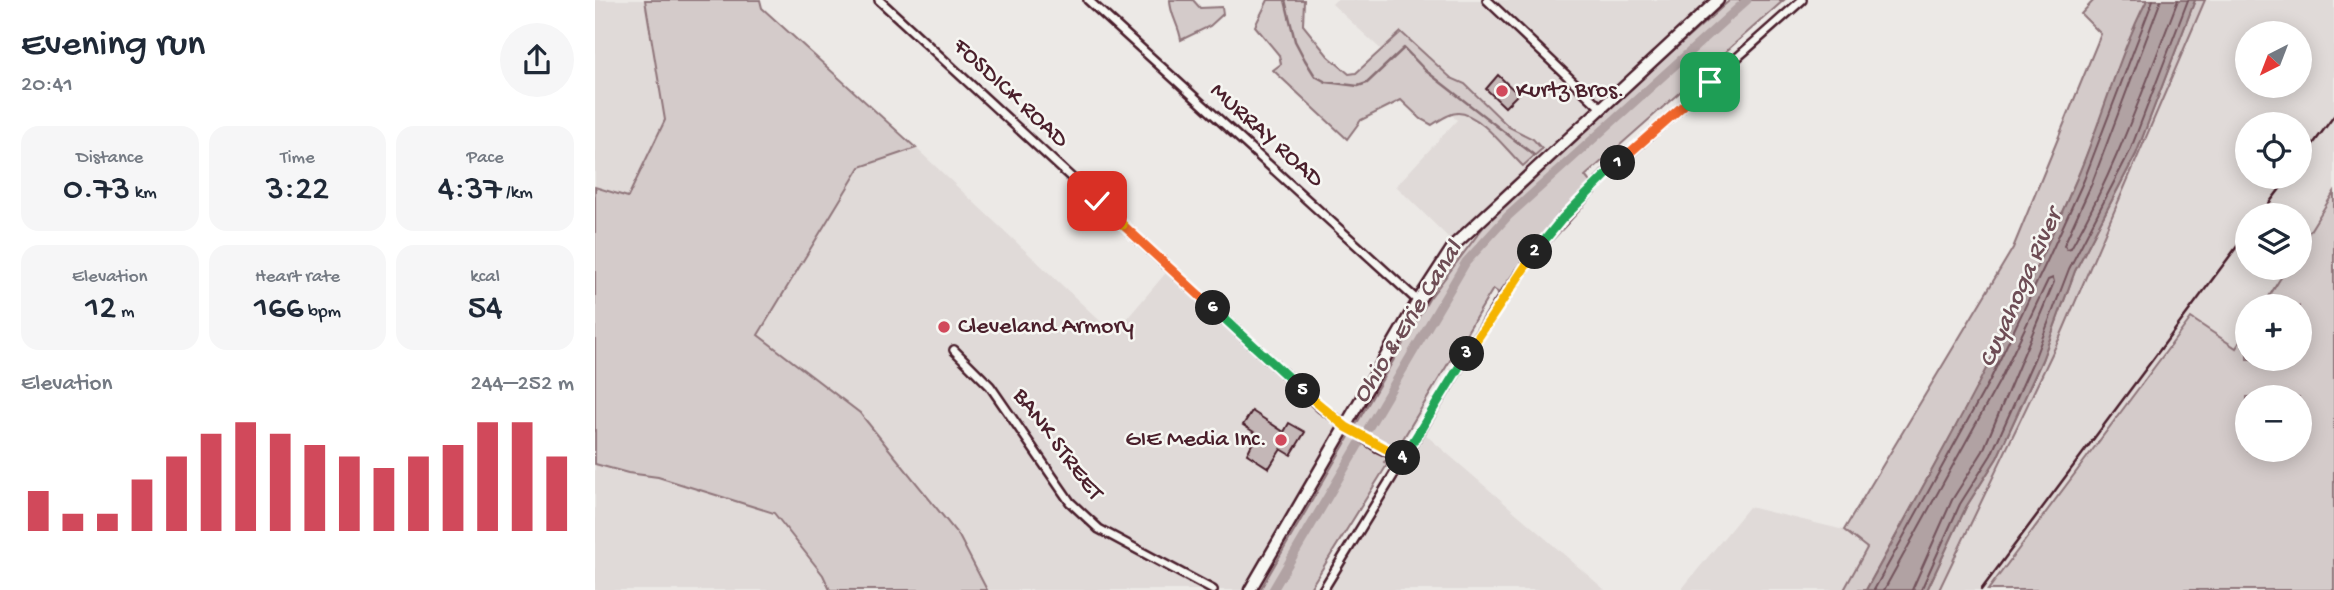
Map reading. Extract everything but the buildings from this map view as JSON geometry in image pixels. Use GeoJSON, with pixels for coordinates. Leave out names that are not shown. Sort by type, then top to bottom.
{"type":"FeatureCollection","features":[{"type":"Feature","properties":{"kind":"main road"},"geometry":{"type":"LineString","coordinates":[[1250,590],[1447,254],[1469,228],[1719,0]]}},
{"type":"Feature","properties":{"kind":"street","name":"FOSDICK ROAD"},"geometry":{"type":"LineString","coordinates":[[879,0],[1321,408],[1377,447],[1402,459]]}},
{"type":"Feature","properties":{"kind":"street","name":"MURRAY ROAD"},"geometry":{"type":"LineString","coordinates":[[1088,0],[1418,301]]}},
{"type":"Feature","properties":{"kind":"street"},"geometry":{"type":"LineString","coordinates":[[1487,0],[1601,108]]}},
{"type":"Feature","properties":{"kind":"street"},"geometry":{"type":"LineString","coordinates":[[1323,590],[1507,290],[1551,232],[1605,175],[1802,0]]}},
{"type":"Feature","properties":{"kind":"street","name":"BANK STREET"},"geometry":{"type":"LineString","coordinates":[[954,350],[990,386],[1070,502],[1099,528],[1213,590]]}},
{"type":"Feature","properties":{"kind":"shaded area"},"geometry":{"type":"Polygon","coordinates":[[[595,0],[645,0],[665,120],[628,197],[595,187],[595,0]]]}},
{"type":"Feature","properties":{"kind":"shaded area"},"geometry":{"type":"Polygon","coordinates":[[[645,0],[760,0],[762,8],[916,148],[860,167],[758,335],[860,413],[959,536],[987,590],[830,590],[823,575],[774,513],[658,477],[628,473],[595,464],[595,187],[628,197],[665,120],[645,0]]]}},
{"type":"Feature","properties":{"kind":"shaded area"},"geometry":{"type":"Polygon","coordinates":[[[1170,0],[1193,0],[1200,8],[1222,7],[1223,14],[1210,26],[1181,40],[1170,0]]]}},
{"type":"Feature","properties":{"kind":"shaded area"},"geometry":{"type":"Polygon","coordinates":[[[1268,0],[1304,0],[1303,25],[1328,56],[1349,74],[1356,73],[1401,32],[1451,78],[1465,84],[1509,127],[1533,139],[1542,149],[1523,166],[1475,119],[1455,113],[1432,125],[1421,119],[1401,100],[1361,120],[1347,139],[1273,70],[1281,64],[1279,55],[1255,26],[1268,0]]]}},
{"type":"Feature","properties":{"kind":"shaded area"},"geometry":{"type":"Polygon","coordinates":[[[1336,0],[1718,0],[1455,244],[1396,186],[1457,120],[1332,4],[1336,0]]]}},
{"type":"Feature","properties":{"kind":"shaded area"},"geometry":{"type":"Polygon","coordinates":[[[1730,0],[1784,0],[1585,176],[1594,187],[1564,215],[1560,212],[1499,293],[1493,289],[1395,452],[1384,462],[1387,465],[1309,590],[1260,590],[1429,299],[1500,205],[1730,0]]]}},
{"type":"Feature","properties":{"kind":"shaded area"},"geometry":{"type":"Polygon","coordinates":[[[2094,0],[2147,0],[2078,177],[1985,374],[1866,590],[1844,590],[1867,548],[1844,530],[2013,248],[2101,34],[2081,14],[2094,0]]]}},
{"type":"Feature","properties":{"kind":"shaded area"},"geometry":{"type":"Polygon","coordinates":[[[2195,0],[2205,0],[2061,335],[1939,590],[1927,590],[1966,507],[1997,458],[2042,360],[2075,271],[2136,154],[2195,0]]]}},
{"type":"Feature","properties":{"kind":"shaded area"},"geometry":{"type":"Polygon","coordinates":[[[2205,0],[2334,0],[2334,192],[2312,228],[2312,203],[2235,203],[2235,280],[2279,280],[2271,294],[2235,294],[2235,347],[2190,318],[1988,590],[1939,590],[2061,335],[2205,0]]]}},
{"type":"Feature","properties":{"kind":"shaded area"},"geometry":{"type":"Polygon","coordinates":[[[916,148],[1114,334],[1170,268],[1346,427],[1250,590],[987,590],[959,536],[758,335],[860,167],[916,148]]]}},
{"type":"Feature","properties":{"kind":"shaded area"},"geometry":{"type":"Polygon","coordinates":[[[2334,192],[2334,590],[1988,590],[2191,318],[2235,347],[2235,371],[2312,371],[2312,294],[2271,294],[2279,280],[2312,280],[2312,228],[2334,192]]]}},
{"type":"Feature","properties":{"kind":"shaded area"},"geometry":{"type":"Polygon","coordinates":[[[1420,430],[1605,590],[1323,590],[1420,430]]]}},
{"type":"Feature","properties":{"kind":"shaded area"},"geometry":{"type":"Polygon","coordinates":[[[595,464],[628,473],[658,477],[774,513],[823,575],[830,590],[595,590],[595,464]]]}},
{"type":"Feature","properties":{"kind":"shaded area"},"geometry":{"type":"Polygon","coordinates":[[[1749,507],[1844,530],[1867,548],[1844,590],[1681,590],[1749,507]]]}},
{"type":"Feature","properties":{"kind":"water"},"geometry":{"type":"Polygon","coordinates":[[[2147,0],[2195,0],[2136,154],[2075,271],[2042,360],[1997,458],[1966,507],[1927,590],[1866,590],[1950,438],[2029,283],[2077,178],[2127,43],[2147,0]]]}},
{"type":"Feature","properties":{"kind":"waterway"},"geometry":{"type":"LineString","coordinates":[[1285,0],[1295,41],[1315,76],[1326,82],[1358,86],[1367,83],[1404,48],[1426,71],[1534,155]]}},
{"type":"Feature","properties":{"kind":"waterway","name":"Ohio & Erie Canal"},"geometry":{"type":"LineString","coordinates":[[1273,590],[1466,262],[1508,216],[1747,0]]}},
{"type":"Feature","properties":{"kind":"railway"},"geometry":{"type":"LineString","coordinates":[[2312,146],[2334,116]]}},
{"type":"Feature","properties":{"kind":"railway"},"geometry":{"type":"LineString","coordinates":[[2269,203],[2280,189]]}},
{"type":"Feature","properties":{"kind":"railway"},"geometry":{"type":"LineString","coordinates":[[1981,590],[2235,249]]}},
{"type":"Feature","properties":{"kind":"place","name":"Kurtz Bros."},"geometry":{"type":"Point","coordinates":[1502,91]}},
{"type":"Feature","properties":{"kind":"place","name":"Cleveland Armory"},"geometry":{"type":"Point","coordinates":[944,327]}},
{"type":"Feature","properties":{"kind":"place","name":"GIE Media Inc."},"geometry":{"type":"Point","coordinates":[1281,440]}},
{"type":"Feature","properties":{"kind":"route"},"geometry":{"type":"LineString","coordinates":[[1097,201],[1321,408],[1377,447],[1402,459],[1507,290],[1551,232],[1605,175],[1710,82]]}},
{"type":"Feature","properties":{"kind":"water label","name":"Cuyahoga River"},"geometry":{"type":"Point","coordinates":[2022,289]}}]}
